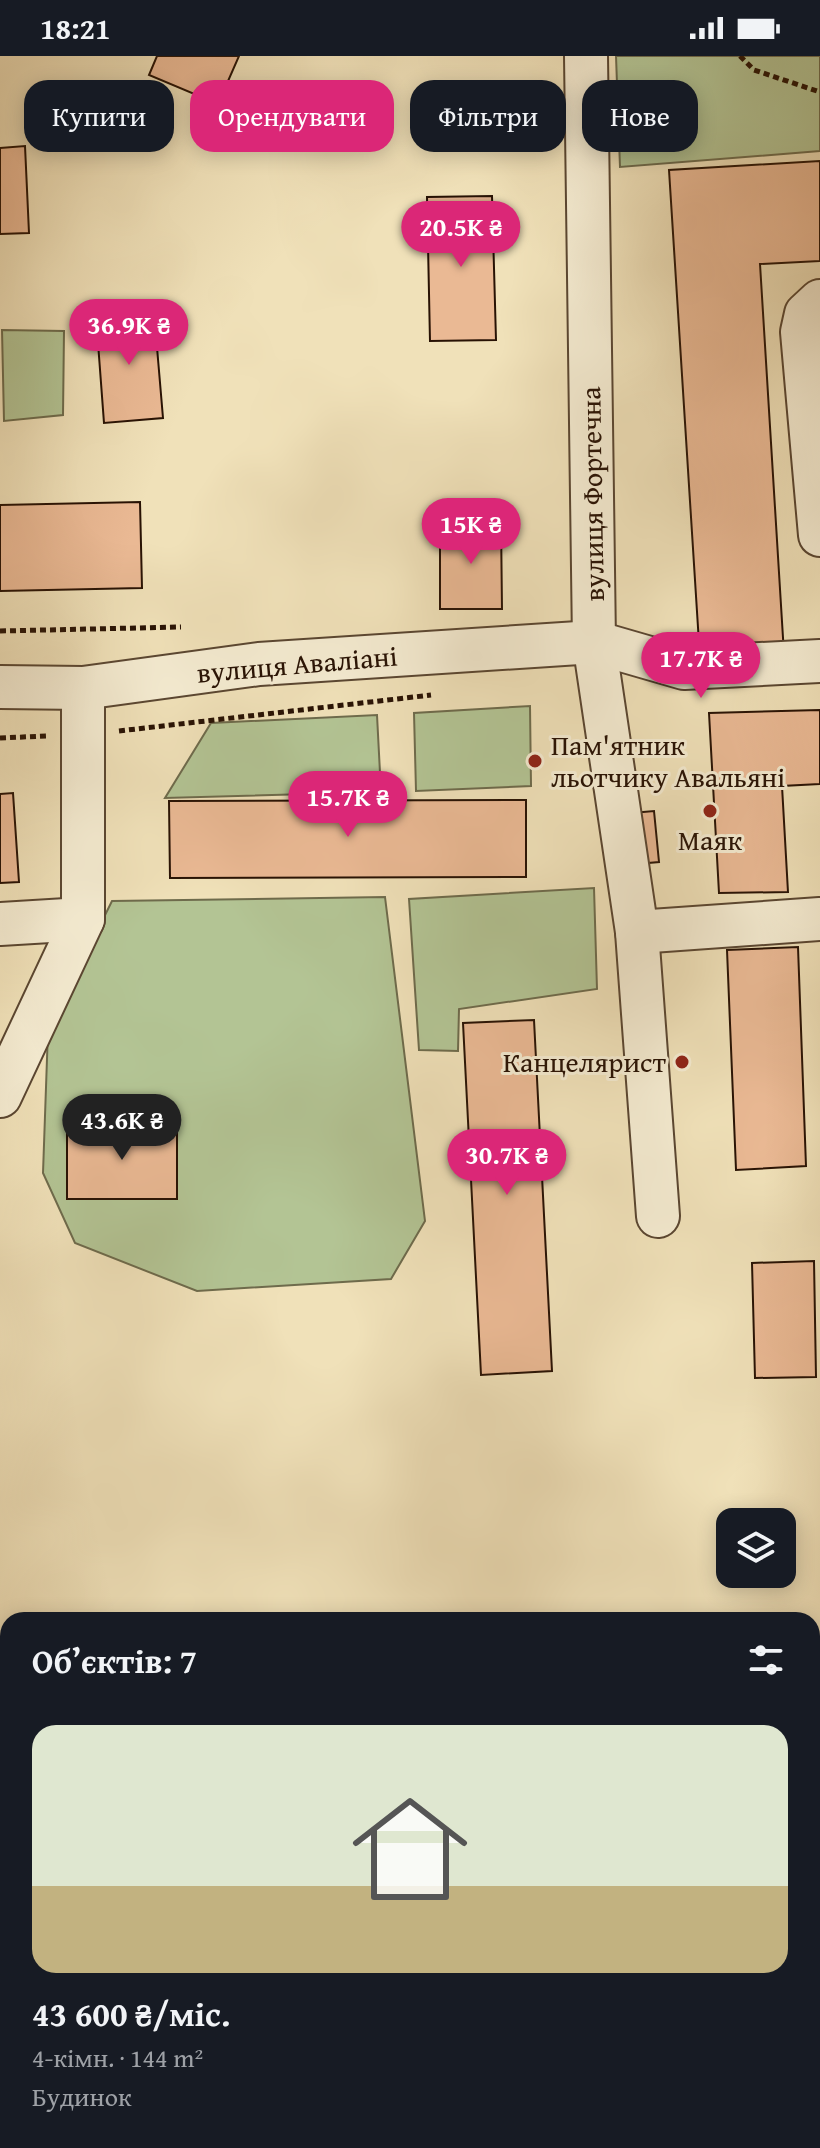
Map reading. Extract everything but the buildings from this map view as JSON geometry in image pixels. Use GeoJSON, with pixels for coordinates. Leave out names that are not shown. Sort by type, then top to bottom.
{"type":"FeatureCollection","features":[{"type":"Feature","properties":{"kind":"street","name":"вулиця Фортечна"},"geometry":{"type":"LineString","coordinates":[[586,56],[594,642],[637,932],[658,1216]]}},
{"type":"Feature","properties":{"kind":"street"},"geometry":{"type":"LineString","coordinates":[[820,301],[806,314],[802,332],[820,535]]}},
{"type":"Feature","properties":{"kind":"street","name":"вулиця Аваліані"},"geometry":{"type":"LineString","coordinates":[[0,687],[83,688],[259,664],[594,642],[684,668],[820,661]]}},
{"type":"Feature","properties":{"kind":"street"},"geometry":{"type":"LineString","coordinates":[[0,1096],[83,919],[83,688]]}},
{"type":"Feature","properties":{"kind":"street"},"geometry":{"type":"LineString","coordinates":[[0,924],[83,919]]}},
{"type":"Feature","properties":{"kind":"street"},"geometry":{"type":"LineString","coordinates":[[637,932],[820,919]]}},
{"type":"Feature","properties":{"kind":"path"},"geometry":{"type":"LineString","coordinates":[[740,56],[754,70],[820,92]]}},
{"type":"Feature","properties":{"kind":"path"},"geometry":{"type":"LineString","coordinates":[[0,631],[181,627]]}},
{"type":"Feature","properties":{"kind":"path"},"geometry":{"type":"LineString","coordinates":[[0,738],[83,735],[443,693]]}},
{"type":"Feature","properties":{"kind":"green space"},"geometry":{"type":"Polygon","coordinates":[[[616,56],[820,56],[820,151],[620,167],[619,152],[698,152],[698,80],[617,80],[616,56]]]}},
{"type":"Feature","properties":{"kind":"green space"},"geometry":{"type":"Polygon","coordinates":[[[2,330],[64,331],[63,415],[4,421],[2,330]]]}},
{"type":"Feature","properties":{"kind":"green space"},"geometry":{"type":"Polygon","coordinates":[[[530,706],[531,786],[416,791],[414,713],[530,706]]]}},
{"type":"Feature","properties":{"kind":"green space"},"geometry":{"type":"Polygon","coordinates":[[[377,715],[381,792],[165,798],[211,723],[377,715]]]}},
{"type":"Feature","properties":{"kind":"green space"},"geometry":{"type":"Polygon","coordinates":[[[594,888],[597,989],[459,1009],[458,1051],[419,1050],[409,899],[594,888]]]}},
{"type":"Feature","properties":{"kind":"green space"},"geometry":{"type":"Polygon","coordinates":[[[385,897],[425,1221],[391,1279],[197,1291],[75,1243],[43,1173],[48,1030],[112,901],[385,897]]]}},
{"type":"Feature","properties":{"kind":"place","name":"Пам'ятник льотчику Авальяні"},"geometry":{"type":"Point","coordinates":[535,761]}},
{"type":"Feature","properties":{"kind":"place","name":"Маяк"},"geometry":{"type":"Point","coordinates":[710,811]}},
{"type":"Feature","properties":{"kind":"place","name":"Канцелярист"},"geometry":{"type":"Point","coordinates":[682,1062]}}]}
